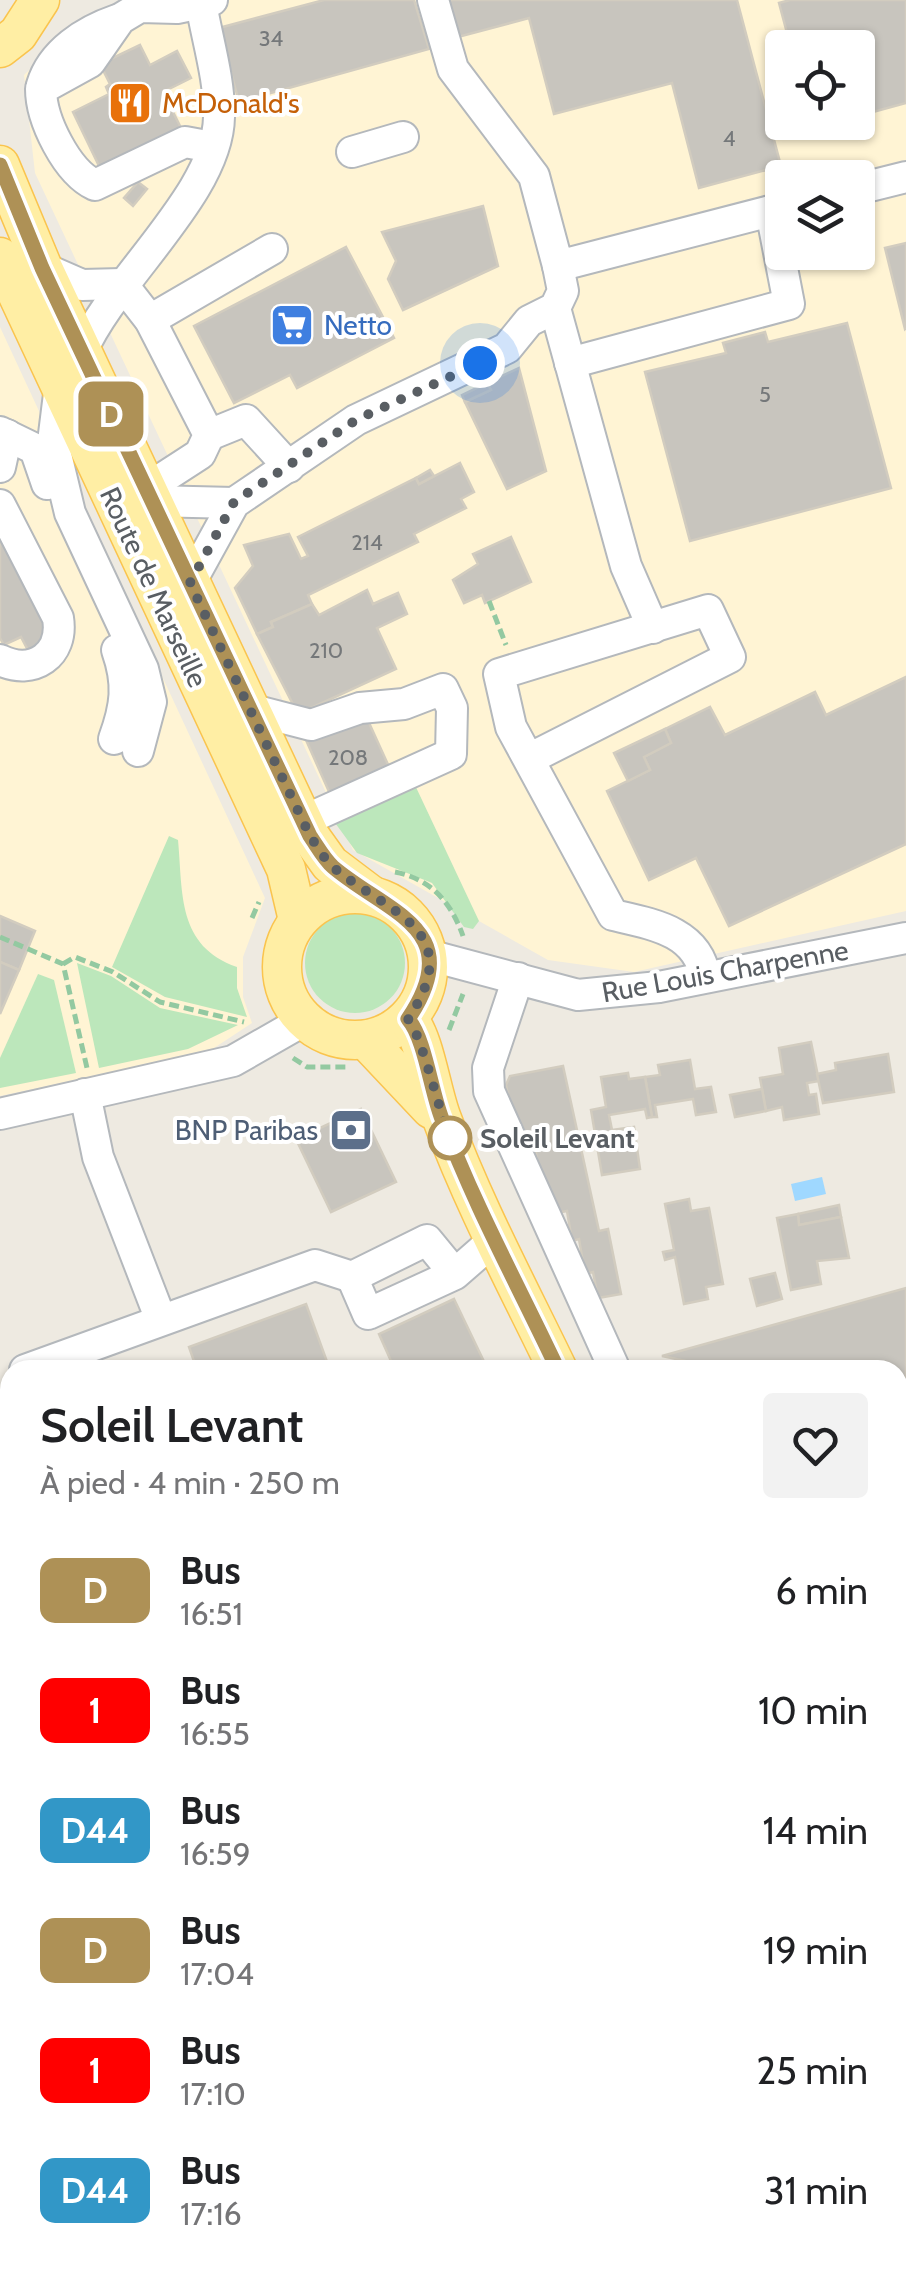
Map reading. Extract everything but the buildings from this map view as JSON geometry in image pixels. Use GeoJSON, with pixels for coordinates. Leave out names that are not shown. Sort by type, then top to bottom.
{"type":"FeatureCollection","features":[{"type":"Feature","properties":{"kind":"main road"},"geometry":{"type":"LineString","coordinates":[[0,48],[46,5]]}},
{"type":"Feature","properties":{"kind":"main road","name":"Route de Marseille"},"geometry":{"type":"LineString","coordinates":[[0,165],[42,268],[303,821],[330,864],[371,895]]}},
{"type":"Feature","properties":{"kind":"main road","name":"Route de Marseille"},"geometry":{"type":"LineString","coordinates":[[0,258],[286,868],[298,920]]}},
{"type":"Feature","properties":{"kind":"main road"},"geometry":{"type":"LineString","coordinates":[[364,1053],[408,1019],[424,989],[428,955],[408,917],[371,895],[327,899],[298,920],[283,948],[281,971],[297,1038],[333,1037],[364,1053],[443,1122]]}},
{"type":"Feature","properties":{"kind":"main road"},"geometry":{"type":"LineString","coordinates":[[408,1019],[418,1029],[425,1070],[443,1122],[553,1360]]}},
{"type":"Feature","properties":{"kind":"street"},"geometry":{"type":"LineString","coordinates":[[190,583],[234,502],[356,420],[507,348],[529,321],[556,308],[564,291],[534,176],[453,69],[433,0]]}},
{"type":"Feature","properties":{"kind":"street"},"geometry":{"type":"LineString","coordinates":[[82,351],[95,320],[205,175],[212,147],[219,118],[206,2],[178,8],[157,4],[140,7],[120,19],[90,62],[41,89],[41,106],[59,141],[80,178],[95,185],[185,142],[212,147]]}},
{"type":"Feature","properties":{"kind":"street"},"geometry":{"type":"LineString","coordinates":[[352,152],[403,137]]}},
{"type":"Feature","properties":{"kind":"street"},"geometry":{"type":"LineString","coordinates":[[875,186],[906,178]]}},
{"type":"Feature","properties":{"kind":"street"},"geometry":{"type":"LineString","coordinates":[[558,266],[765,212]]}},
{"type":"Feature","properties":{"kind":"street"},"geometry":{"type":"LineString","coordinates":[[150,320],[272,249]]}},
{"type":"Feature","properties":{"kind":"street"},"geometry":{"type":"LineString","coordinates":[[42,268],[82,285],[122,284]]}},
{"type":"Feature","properties":{"kind":"street"},"geometry":{"type":"LineString","coordinates":[[570,364],[789,304],[785,270]]}},
{"type":"Feature","properties":{"kind":"street"},"geometry":{"type":"LineString","coordinates":[[122,284],[150,320],[209,434]]}},
{"type":"Feature","properties":{"kind":"street"},"geometry":{"type":"LineString","coordinates":[[556,308],[626,566],[653,628]]}},
{"type":"Feature","properties":{"kind":"street"},"geometry":{"type":"LineString","coordinates":[[0,467],[3,434],[35,449],[43,464],[58,529],[115,646],[126,688],[126,745],[152,702],[143,669],[70,513],[53,442],[60,386]]}},
{"type":"Feature","properties":{"kind":"street"},"geometry":{"type":"LineString","coordinates":[[149,495],[200,454],[209,434],[246,420],[289,467]]}},
{"type":"Feature","properties":{"kind":"street"},"geometry":{"type":"LineString","coordinates":[[149,495],[234,502]]}},
{"type":"Feature","properties":{"kind":"street"},"geometry":{"type":"LineString","coordinates":[[0,505],[58,618],[60,633],[50,656],[38,664],[23,668],[0,660]]}},
{"type":"Feature","properties":{"kind":"street"},"geometry":{"type":"LineString","coordinates":[[528,759],[730,657],[708,610],[500,674],[511,727],[528,759],[612,915],[655,924],[692,944],[703,961],[706,977]]}},
{"type":"Feature","properties":{"kind":"street"},"geometry":{"type":"LineString","coordinates":[[249,709],[311,725],[360,708],[404,704],[442,689],[452,708],[450,754],[303,821]]}},
{"type":"Feature","properties":{"kind":"street","name":"Rue Louis Charpenne"},"geometry":{"type":"LineString","coordinates":[[428,955],[578,995],[626,992],[906,938]]}},
{"type":"Feature","properties":{"kind":"street"},"geometry":{"type":"LineString","coordinates":[[518,978],[488,1068],[492,1101],[609,1360]]}},
{"type":"Feature","properties":{"kind":"street"},"geometry":{"type":"LineString","coordinates":[[0,1114],[86,1082],[233,1062],[297,1038]]}},
{"type":"Feature","properties":{"kind":"street"},"geometry":{"type":"LineString","coordinates":[[86,1082],[98,1157],[161,1320]]}},
{"type":"Feature","properties":{"kind":"street"},"geometry":{"type":"LineString","coordinates":[[352,1277],[368,1314],[460,1270],[496,1239]]}},
{"type":"Feature","properties":{"kind":"street"},"geometry":{"type":"LineString","coordinates":[[52,1360],[315,1266],[352,1277],[427,1240],[460,1270]]}},
{"type":"Feature","properties":{"kind":"path"},"geometry":{"type":"LineString","coordinates":[[489,601],[512,670]]}},
{"type":"Feature","properties":{"kind":"path"},"geometry":{"type":"LineString","coordinates":[[0,937],[62,964]]}},
{"type":"Feature","properties":{"kind":"path"},"geometry":{"type":"LineString","coordinates":[[62,964],[76,957],[113,972],[160,1002],[246,1024]]}},
{"type":"Feature","properties":{"kind":"path"},"geometry":{"type":"LineString","coordinates":[[62,964],[86,1082]]}},
{"type":"Feature","properties":{"kind":"path"},"geometry":{"type":"LineString","coordinates":[[444,1044],[466,986]]}},
{"type":"Feature","properties":{"kind":"path"},"geometry":{"type":"LineString","coordinates":[[297,1038],[308,1067],[364,1053]]}},
{"type":"Feature","properties":{"kind":"shaded area"},"geometry":{"type":"Polygon","coordinates":[[[154,0],[906,0],[906,911],[634,972],[548,960],[353,850],[35,173],[24,75],[81,21],[154,0]]]}},
{"type":"Feature","properties":{"kind":"shaded area"},"geometry":{"type":"Polygon","coordinates":[[[0,327],[265,898],[243,957],[243,997],[252,1023],[208,1052],[0,1096],[0,327]]]}},
{"type":"Feature","properties":{"kind":"green space"},"geometry":{"type":"Polygon","coordinates":[[[414,783],[479,921],[473,929],[464,927],[432,883],[357,853],[333,820],[414,783]]]}},
{"type":"Feature","properties":{"kind":"green space"},"geometry":{"type":"Polygon","coordinates":[[[169,836],[178,840],[183,898],[193,932],[217,958],[237,967],[237,988],[247,1017],[165,997],[112,967],[169,836]]]}},
{"type":"Feature","properties":{"kind":"green space"},"geometry":{"type":"Polygon","coordinates":[[[355,913],[374,916],[391,927],[402,944],[402,982],[391,999],[374,1010],[355,1013],[336,1010],[319,999],[308,982],[305,963],[308,944],[319,927],[336,916],[355,913]]]}},
{"type":"Feature","properties":{"kind":"green space"},"geometry":{"type":"Polygon","coordinates":[[[77,963],[111,976],[160,1008],[238,1025],[188,1049],[99,1068],[77,963]]]}},
{"type":"Feature","properties":{"kind":"green space"},"geometry":{"type":"Polygon","coordinates":[[[38,974],[54,980],[76,1073],[0,1088],[0,1058],[38,974]]]}},
{"type":"Feature","properties":{"kind":"water"},"geometry":{"type":"Polygon","coordinates":[[[822,1177],[826,1194],[795,1201],[791,1184],[822,1177]]]}},
{"type":"Feature","properties":{"kind":"bus line","name":"D"},"geometry":{"type":"LineString","coordinates":[[0,165],[42,268],[310,836],[330,864],[408,917],[421,934],[428,955],[428,978],[421,1000],[408,1019],[418,1029],[425,1070],[443,1122],[553,1360]]}},
{"type":"Feature","properties":{"kind":"place","name":"McDonald's"},"geometry":{"type":"Point","coordinates":[130,103]}},
{"type":"Feature","properties":{"kind":"place","name":"Netto"},"geometry":{"type":"Point","coordinates":[292,325]}},
{"type":"Feature","properties":{"kind":"place","name":"BNP Paribas"},"geometry":{"type":"Point","coordinates":[351,1130]}},
{"type":"Feature","properties":{"kind":"place","name":"Soleil Levant"},"geometry":{"type":"Point","coordinates":[450,1138]}},
{"type":"Feature","properties":{"kind":"route"},"geometry":{"type":"LineString","coordinates":[[450,1138],[425,1070],[418,1029],[408,1019],[421,1000],[428,978],[428,955],[421,934],[408,917],[330,864],[310,836],[190,583],[234,502],[356,420],[480,363]]}}]}
